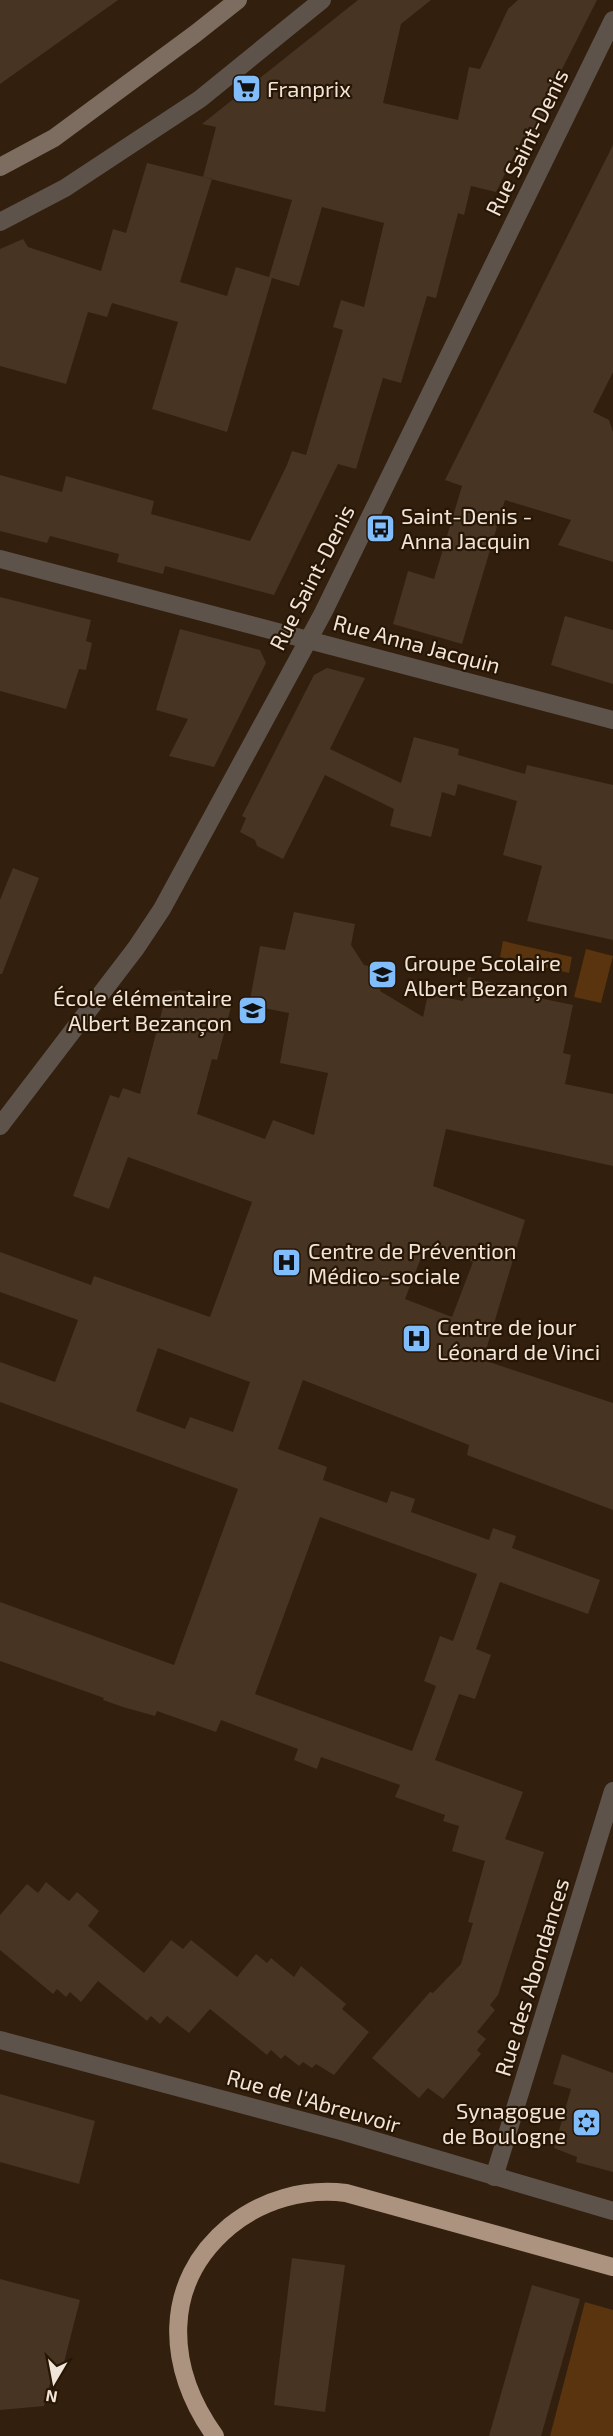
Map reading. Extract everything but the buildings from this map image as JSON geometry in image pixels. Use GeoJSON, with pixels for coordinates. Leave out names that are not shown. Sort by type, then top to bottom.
{"type":"FeatureCollection","features":[{"type":"Feature","properties":{"kind":"highway"},"geometry":{"type":"LineString","coordinates":[[215,2436],[197,2408],[184,2372],[178,2334],[180,2305],[188,2277],[214,2240],[238,2220],[266,2203],[313,2192],[346,2193],[613,2267]]}},
{"type":"Feature","properties":{"kind":"main road"},"geometry":{"type":"LineString","coordinates":[[0,167],[54,138],[238,0]]}},
{"type":"Feature","properties":{"kind":"street"},"geometry":{"type":"LineString","coordinates":[[0,222],[65,188],[200,99],[322,0]]}},
{"type":"Feature","properties":{"kind":"street","name":"Rue Saint-Denis"},"geometry":{"type":"LineString","coordinates":[[0,1126],[136,948],[162,909],[309,639],[613,20]]}},
{"type":"Feature","properties":{"kind":"street","name":"Rue Anna Jacquin"},"geometry":{"type":"LineString","coordinates":[[0,559],[613,720]]}},
{"type":"Feature","properties":{"kind":"street","name":"Rue des Abondances"},"geometry":{"type":"LineString","coordinates":[[494,2177],[613,1791]]}},
{"type":"Feature","properties":{"kind":"street","name":"Rue de l'Abreuvoir"},"geometry":{"type":"LineString","coordinates":[[0,2040],[345,2132],[613,2211]]}},
{"type":"Feature","properties":{"kind":"shaded area"},"geometry":{"type":"Polygon","coordinates":[[[503,941],[572,957],[569,973],[500,957],[503,941]]]}},
{"type":"Feature","properties":{"kind":"shaded area"},"geometry":{"type":"Polygon","coordinates":[[[586,949],[613,956],[601,1003],[574,997],[586,949]]]}},
{"type":"Feature","properties":{"kind":"shaded area"},"geometry":{"type":"Polygon","coordinates":[[[585,2302],[613,2310],[613,2436],[550,2436],[585,2302]]]}},
{"type":"Feature","properties":{"kind":"place","name":"Franprix"},"geometry":{"type":"Point","coordinates":[246,88]}},
{"type":"Feature","properties":{"kind":"place","name":"Saint-Denis - Anna Jacquin"},"geometry":{"type":"Point","coordinates":[380,528]}},
{"type":"Feature","properties":{"kind":"place","name":"Groupe Scolaire Albert Bezançon"},"geometry":{"type":"Point","coordinates":[383,975]}},
{"type":"Feature","properties":{"kind":"place","name":"École élémentaire Albert Bezançon"},"geometry":{"type":"Point","coordinates":[253,1010]}},
{"type":"Feature","properties":{"kind":"place","name":"Centre de Prévention Médico-sociale"},"geometry":{"type":"Point","coordinates":[287,1263]}},
{"type":"Feature","properties":{"kind":"place","name":"Centre de jour Léonard de Vinci"},"geometry":{"type":"Point","coordinates":[416,1339]}},
{"type":"Feature","properties":{"kind":"place","name":"Synagogue de Boulogne"},"geometry":{"type":"Point","coordinates":[587,2123]}}]}
